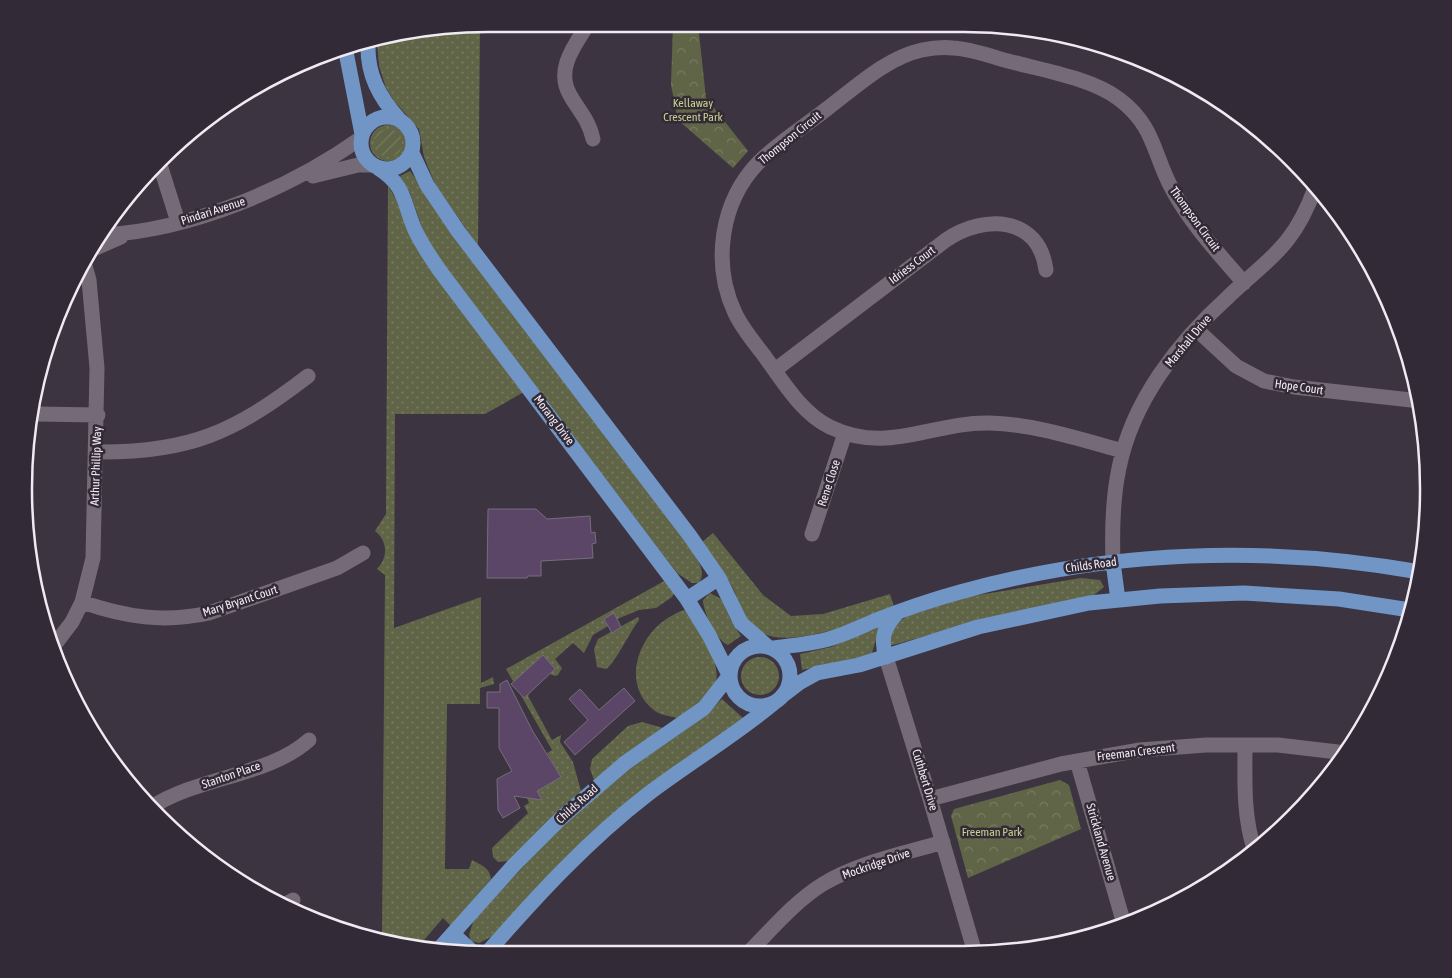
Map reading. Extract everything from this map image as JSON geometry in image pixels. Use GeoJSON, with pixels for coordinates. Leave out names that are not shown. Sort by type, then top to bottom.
{"type":"FeatureCollection","features":[{"type":"Feature","properties":{"kind":"main road"},"geometry":{"type":"LineString","coordinates":[[347,56],[362,136],[363,154],[376,167],[386,170],[402,165],[412,153],[414,145],[410,130],[399,119],[378,91],[369,67],[368,49]]}},
{"type":"Feature","properties":{"kind":"main road"},"geometry":{"type":"LineString","coordinates":[[362,136],[366,128],[377,118],[392,116],[399,119]]}},
{"type":"Feature","properties":{"kind":"main road"},"geometry":{"type":"LineString","coordinates":[[412,153],[427,185],[453,224],[690,536],[719,578],[741,623],[781,654],[790,670],[790,679],[778,700],[764,706],[754,706],[744,702],[734,691],[729,676],[735,658],[741,652],[758,646],[770,647]]}},
{"type":"Feature","properties":{"kind":"main road","name":"Morang Drive"},"geometry":{"type":"LineString","coordinates":[[376,167],[392,178],[402,192],[415,230],[435,264],[687,599],[709,635],[729,676]]}},
{"type":"Feature","properties":{"kind":"main road","name":"Childs Road"},"geometry":{"type":"LineString","coordinates":[[770,647],[832,638],[898,612],[959,592],[1006,580],[1118,561],[1208,555],[1264,555],[1363,562],[1412,571]]}},
{"type":"Feature","properties":{"kind":"main road"},"geometry":{"type":"LineString","coordinates":[[1118,561],[1123,599]]}},
{"type":"Feature","properties":{"kind":"main road"},"geometry":{"type":"LineString","coordinates":[[687,599],[719,578]]}},
{"type":"Feature","properties":{"kind":"main road"},"geometry":{"type":"LineString","coordinates":[[494,945],[557,875],[613,822],[647,795],[817,673],[859,665],[978,627],[1044,612],[1123,599],[1201,593],[1290,594],[1340,599],[1403,609]]}},
{"type":"Feature","properties":{"kind":"main road","name":"Cuthbert Drive"},"geometry":{"type":"LineString","coordinates":[[886,657],[882,640],[883,633],[898,612]]}},
{"type":"Feature","properties":{"kind":"main road","name":"Childs Road"},"geometry":{"type":"LineString","coordinates":[[444,944],[508,870],[560,818],[625,763],[704,708],[729,676]]}},
{"type":"Feature","properties":{"kind":"main road"},"geometry":{"type":"LineString","coordinates":[[453,934],[465,945]]}},
{"type":"Feature","properties":{"kind":"street"},"geometry":{"type":"LineString","coordinates":[[582,33],[568,56],[564,76],[570,95],[588,121],[593,139]]}},
{"type":"Feature","properties":{"kind":"street","name":"Thompson Circuit"},"geometry":{"type":"LineString","coordinates":[[1123,451],[1041,430],[1004,424],[966,424],[884,440],[869,439],[830,427],[807,410],[774,370],[740,322],[730,299],[723,271],[721,251],[728,212],[736,195],[758,163],[879,70],[900,57],[923,50],[956,48],[971,51],[1097,86],[1130,108],[1150,133],[1167,178],[1180,202],[1244,284]]}},
{"type":"Feature","properties":{"kind":"street","name":"Pindari Avenue"},"geometry":{"type":"LineString","coordinates":[[295,180],[362,136]]}},
{"type":"Feature","properties":{"kind":"street","name":"Pindari Avenue"},"geometry":{"type":"LineString","coordinates":[[103,245],[129,234],[178,222],[245,201],[295,180],[358,165],[376,167]]}},
{"type":"Feature","properties":{"kind":"street"},"geometry":{"type":"LineString","coordinates":[[162,171],[178,222]]}},
{"type":"Feature","properties":{"kind":"street","name":"Marshall Drive"},"geometry":{"type":"LineString","coordinates":[[1118,561],[1114,495],[1123,451],[1132,427],[1156,380],[1196,329],[1284,247],[1302,220],[1312,195]]}},
{"type":"Feature","properties":{"kind":"street","name":"Idriess Court"},"geometry":{"type":"LineString","coordinates":[[774,370],[959,230],[972,226],[997,223],[1020,230],[1039,246],[1046,270]]}},
{"type":"Feature","properties":{"kind":"street","name":"Pindari Avenue"},"geometry":{"type":"LineString","coordinates":[[109,235],[129,234]]}},
{"type":"Feature","properties":{"kind":"street","name":"Arthur Phillip Way"},"geometry":{"type":"LineString","coordinates":[[58,640],[72,622],[82,602],[93,558],[98,415],[96,346],[87,274]]}},
{"type":"Feature","properties":{"kind":"street","name":"Hope Court"},"geometry":{"type":"LineString","coordinates":[[1196,329],[1236,366],[1264,381],[1294,387],[1411,400]]}},
{"type":"Feature","properties":{"kind":"street"},"geometry":{"type":"LineString","coordinates":[[97,452],[133,452],[167,448],[216,434],[252,416],[308,376]]}},
{"type":"Feature","properties":{"kind":"street"},"geometry":{"type":"LineString","coordinates":[[39,414],[98,415]]}},
{"type":"Feature","properties":{"kind":"street","name":"Rene Close"},"geometry":{"type":"LineString","coordinates":[[812,534],[846,433]]}},
{"type":"Feature","properties":{"kind":"street","name":"Mary Bryant Court"},"geometry":{"type":"LineString","coordinates":[[82,602],[110,611],[139,617],[156,619],[193,617],[337,568],[363,553]]}},
{"type":"Feature","properties":{"kind":"street","name":"Cuthbert Drive"},"geometry":{"type":"LineString","coordinates":[[886,657],[973,945]]}},
{"type":"Feature","properties":{"kind":"street","name":"Stanton Place"},"geometry":{"type":"LineString","coordinates":[[158,804],[174,795],[285,756],[309,740]]}},
{"type":"Feature","properties":{"kind":"street"},"geometry":{"type":"LineString","coordinates":[[1245,745],[1244,797],[1252,842]]}},
{"type":"Feature","properties":{"kind":"street","name":"Freeman Crescent"},"geometry":{"type":"LineString","coordinates":[[930,799],[1021,773],[1077,761],[1171,747],[1245,745],[1337,751]]}},
{"type":"Feature","properties":{"kind":"street","name":"Strickland Avenue"},"geometry":{"type":"LineString","coordinates":[[1077,761],[1122,917]]}},
{"type":"Feature","properties":{"kind":"street","name":"Mockridge Drive"},"geometry":{"type":"LineString","coordinates":[[755,945],[792,909],[823,885],[854,868],[943,842]]}},
{"type":"Feature","properties":{"kind":"green space"},"geometry":{"type":"Polygon","coordinates":[[[480,33],[478,246],[435,184],[424,157],[419,129],[394,101],[386,88],[379,66],[377,46],[429,36],[480,33]]]}},
{"type":"Feature","properties":{"kind":"green space","name":"Kellaway Crescent Park"},"geometry":{"type":"Polygon","coordinates":[[[673,33],[699,33],[706,98],[748,151],[733,168],[678,120],[671,85],[673,33]]]}},
{"type":"Feature","properties":{"kind":"green space"},"geometry":{"type":"Polygon","coordinates":[[[388,125],[395,126],[401,130],[405,136],[405,150],[401,156],[395,160],[388,161],[381,160],[375,156],[371,150],[370,143],[371,136],[375,130],[381,126],[388,125]]]}},
{"type":"Feature","properties":{"kind":"green space"},"geometry":{"type":"Polygon","coordinates":[[[388,129],[398,133],[402,143],[398,153],[388,157],[378,153],[374,143],[378,133],[388,129]]]}},
{"type":"Feature","properties":{"kind":"green space"},"geometry":{"type":"Polygon","coordinates":[[[410,171],[693,552],[702,571],[699,583],[692,583],[677,573],[441,261],[424,233],[410,193],[400,176],[410,171]]]}},
{"type":"Feature","properties":{"kind":"green space"},"geometry":{"type":"Polygon","coordinates":[[[388,186],[396,199],[407,229],[524,392],[485,414],[395,414],[394,628],[481,597],[481,683],[493,677],[494,684],[480,688],[480,704],[447,704],[445,869],[469,869],[472,860],[487,869],[491,879],[451,926],[443,918],[423,941],[382,933],[385,575],[377,569],[381,565],[385,550],[382,540],[375,531],[386,514],[388,186]]]}},
{"type":"Feature","properties":{"kind":"green space"},"geometry":{"type":"Polygon","coordinates":[[[713,533],[763,595],[791,616],[823,614],[890,594],[894,607],[862,620],[820,633],[779,638],[763,634],[747,620],[734,590],[702,542],[713,533]]]}},
{"type":"Feature","properties":{"kind":"green space"},"geometry":{"type":"Polygon","coordinates":[[[1081,578],[1100,580],[1104,587],[1094,595],[964,625],[893,645],[890,645],[887,638],[901,620],[908,616],[966,597],[1081,578]]]}},
{"type":"Feature","properties":{"kind":"green space"},"geometry":{"type":"Polygon","coordinates":[[[666,580],[674,594],[672,597],[656,608],[639,610],[617,619],[613,614],[604,619],[608,626],[593,635],[584,653],[573,643],[555,659],[562,668],[558,675],[550,674],[555,669],[543,656],[516,680],[529,695],[552,740],[561,735],[560,742],[573,762],[581,791],[508,861],[498,862],[493,857],[492,848],[528,813],[524,806],[529,803],[527,798],[531,795],[540,797],[537,791],[561,777],[547,753],[552,750],[506,669],[666,580]]]}},
{"type":"Feature","properties":{"kind":"green space"},"geometry":{"type":"Polygon","coordinates":[[[710,593],[721,599],[741,636],[728,645],[719,638],[705,612],[703,600],[710,593]]]}},
{"type":"Feature","properties":{"kind":"green space"},"geometry":{"type":"Polygon","coordinates":[[[685,610],[707,644],[717,673],[716,682],[698,704],[677,718],[655,711],[645,701],[638,689],[636,676],[637,662],[641,649],[657,626],[678,612],[685,610]]]}},
{"type":"Feature","properties":{"kind":"green space"},"geometry":{"type":"Polygon","coordinates":[[[638,617],[639,620],[609,666],[606,669],[597,667],[594,649],[598,639],[638,617]]]}},
{"type":"Feature","properties":{"kind":"green space"},"geometry":{"type":"Polygon","coordinates":[[[880,626],[872,653],[855,659],[802,670],[800,654],[831,647],[880,626]]]}},
{"type":"Feature","properties":{"kind":"green space"},"geometry":{"type":"Polygon","coordinates":[[[760,657],[773,663],[779,676],[773,689],[760,695],[747,689],[741,676],[747,663],[760,657]]]}},
{"type":"Feature","properties":{"kind":"green space"},"geometry":{"type":"Polygon","coordinates":[[[722,699],[743,718],[493,936],[479,943],[471,941],[469,935],[474,919],[565,824],[624,772],[688,729],[722,699]]]}},
{"type":"Feature","properties":{"kind":"green space"},"geometry":{"type":"Polygon","coordinates":[[[642,722],[663,728],[594,780],[590,769],[592,759],[628,726],[642,722]]]}},
{"type":"Feature","properties":{"kind":"green space","name":"Freeman Park"},"geometry":{"type":"Polygon","coordinates":[[[1060,780],[1069,785],[1081,829],[968,878],[951,816],[954,809],[1060,780]]]}},
{"type":"Feature","properties":{"kind":"building"},"geometry":{"type":"Polygon","coordinates":[[[488,509],[536,509],[547,519],[590,516],[591,533],[595,532],[596,543],[592,544],[593,558],[541,561],[541,576],[487,578],[488,509]]]}},
{"type":"Feature","properties":{"kind":"building"},"geometry":{"type":"Polygon","coordinates":[[[614,613],[621,627],[612,633],[604,619],[614,613]]]}},
{"type":"Feature","properties":{"kind":"building"},"geometry":{"type":"Polygon","coordinates":[[[543,655],[555,669],[524,698],[511,684],[543,655]]]}},
{"type":"Feature","properties":{"kind":"building"},"geometry":{"type":"Polygon","coordinates":[[[507,680],[532,730],[561,777],[537,791],[542,800],[514,796],[520,808],[503,818],[498,810],[497,779],[512,771],[499,748],[499,708],[487,708],[487,692],[500,692],[500,684],[507,680]]]}},
{"type":"Feature","properties":{"kind":"building"},"geometry":{"type":"Polygon","coordinates":[[[624,688],[635,701],[575,755],[564,742],[588,720],[569,699],[580,689],[599,710],[624,688]]]}}]}
